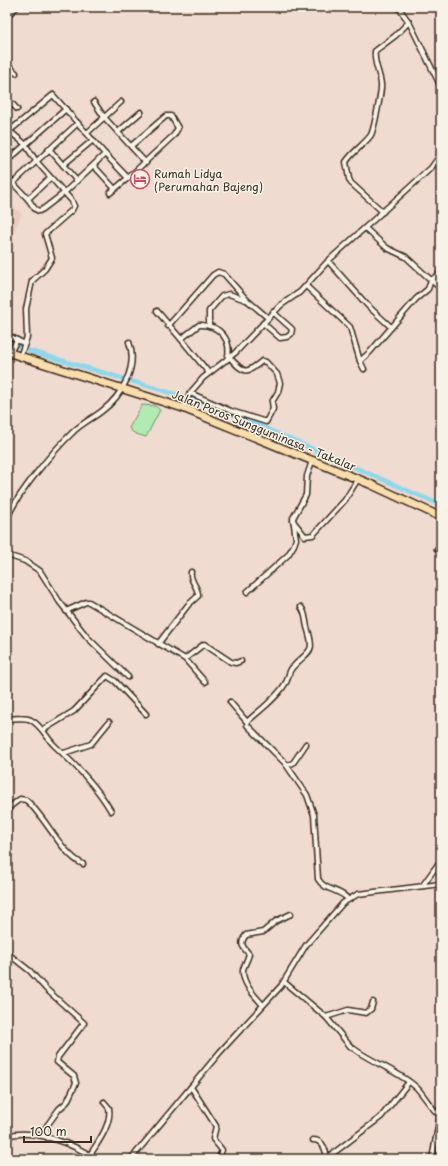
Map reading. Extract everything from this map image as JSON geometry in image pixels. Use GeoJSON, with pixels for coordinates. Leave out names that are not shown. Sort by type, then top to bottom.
{"type":"FeatureCollection","features":[{"type":"Feature","properties":{"kind":"highway","name":"Jalan Poros Sungguminasa - Takalar"},"geometry":{"type":"LineString","coordinates":[[9,353],[184,406],[358,479],[441,517]]}},
{"type":"Feature","properties":{"kind":"street"},"geometry":{"type":"LineString","coordinates":[[7,16],[17,7]]}},
{"type":"Feature","properties":{"kind":"street"},"geometry":{"type":"LineString","coordinates":[[399,8],[409,22],[441,87]]}},
{"type":"Feature","properties":{"kind":"street"},"geometry":{"type":"LineString","coordinates":[[383,212],[351,183],[346,162],[351,154],[364,143],[373,130],[382,85],[376,68],[374,51],[395,36],[409,22]]}},
{"type":"Feature","properties":{"kind":"street"},"geometry":{"type":"LineString","coordinates":[[7,64],[16,74]]}},
{"type":"Feature","properties":{"kind":"street"},"geometry":{"type":"LineString","coordinates":[[21,356],[25,344],[26,309],[32,281],[46,267],[52,258],[45,238],[46,233],[74,208],[72,201],[50,178],[36,161],[25,144],[8,131],[52,95],[128,178]]}},
{"type":"Feature","properties":{"kind":"street"},"geometry":{"type":"LineString","coordinates":[[7,98],[17,109]]}},
{"type":"Feature","properties":{"kind":"street"},"geometry":{"type":"LineString","coordinates":[[94,102],[104,117],[146,163]]}},
{"type":"Feature","properties":{"kind":"street"},"geometry":{"type":"LineString","coordinates":[[87,133],[121,102]]}},
{"type":"Feature","properties":{"kind":"street"},"geometry":{"type":"LineString","coordinates":[[7,160],[66,109]]}},
{"type":"Feature","properties":{"kind":"street"},"geometry":{"type":"LineString","coordinates":[[118,132],[141,112]]}},
{"type":"Feature","properties":{"kind":"street"},"geometry":{"type":"LineString","coordinates":[[110,193],[146,163],[177,131],[178,128],[173,117],[168,115],[164,117],[131,146]]}},
{"type":"Feature","properties":{"kind":"street"},"geometry":{"type":"LineString","coordinates":[[12,183],[78,123]]}},
{"type":"Feature","properties":{"kind":"street"},"geometry":{"type":"LineString","coordinates":[[63,165],[93,140]]}},
{"type":"Feature","properties":{"kind":"street"},"geometry":{"type":"LineString","coordinates":[[49,149],[77,181]]}},
{"type":"Feature","properties":{"kind":"street"},"geometry":{"type":"LineString","coordinates":[[184,406],[189,394],[209,373],[228,359],[273,312],[306,286],[328,261],[430,168],[440,157],[441,150]]}},
{"type":"Feature","properties":{"kind":"street"},"geometry":{"type":"LineString","coordinates":[[7,177],[28,199],[35,209],[39,211],[64,193],[105,154]]}},
{"type":"Feature","properties":{"kind":"street"},"geometry":{"type":"LineString","coordinates":[[94,166],[115,189]]}},
{"type":"Feature","properties":{"kind":"street"},"geometry":{"type":"LineString","coordinates":[[28,199],[50,178]]}},
{"type":"Feature","properties":{"kind":"street"},"geometry":{"type":"LineString","coordinates":[[365,228],[388,248],[406,257],[441,289]]}},
{"type":"Feature","properties":{"kind":"street"},"geometry":{"type":"LineString","coordinates":[[328,261],[368,306],[391,327]]}},
{"type":"Feature","properties":{"kind":"street"},"geometry":{"type":"LineString","coordinates":[[168,326],[213,275],[218,272],[224,274],[247,300],[268,318]]}},
{"type":"Feature","properties":{"kind":"street"},"geometry":{"type":"LineString","coordinates":[[360,361],[428,289],[431,280],[441,273]]}},
{"type":"Feature","properties":{"kind":"street"},"geometry":{"type":"LineString","coordinates":[[306,286],[350,327],[360,361],[364,369]]}},
{"type":"Feature","properties":{"kind":"street"},"geometry":{"type":"LineString","coordinates":[[209,326],[210,311],[222,296],[229,294],[247,300]]}},
{"type":"Feature","properties":{"kind":"street"},"geometry":{"type":"LineString","coordinates":[[157,311],[168,326],[181,339],[209,373]]}},
{"type":"Feature","properties":{"kind":"street"},"geometry":{"type":"LineString","coordinates":[[263,323],[280,338],[287,338],[291,334],[292,329],[273,312]]}},
{"type":"Feature","properties":{"kind":"street"},"geometry":{"type":"LineString","coordinates":[[181,339],[197,325],[209,326],[221,332],[228,340],[228,359]]}},
{"type":"Feature","properties":{"kind":"street"},"geometry":{"type":"LineString","coordinates":[[7,335],[25,344]]}},
{"type":"Feature","properties":{"kind":"street"},"geometry":{"type":"LineString","coordinates":[[9,353],[17,341]]}},
{"type":"Feature","properties":{"kind":"street"},"geometry":{"type":"LineString","coordinates":[[7,519],[20,494],[69,436],[107,407],[122,388],[132,365],[133,357],[129,342]]}},
{"type":"Feature","properties":{"kind":"street"},"geometry":{"type":"LineString","coordinates":[[189,394],[231,411],[266,422],[273,409],[273,401],[280,388],[280,380],[277,374],[266,362],[262,361],[248,371],[240,368],[228,359]]}},
{"type":"Feature","properties":{"kind":"street"},"geometry":{"type":"LineString","coordinates":[[247,592],[292,549],[296,539],[293,521],[299,505],[306,495],[307,476],[312,461]]}},
{"type":"Feature","properties":{"kind":"street"},"geometry":{"type":"LineString","coordinates":[[293,521],[305,536],[313,535],[345,500],[358,479]]}},
{"type":"Feature","properties":{"kind":"street"},"geometry":{"type":"LineString","coordinates":[[437,549],[441,545]]}},
{"type":"Feature","properties":{"kind":"street"},"geometry":{"type":"LineString","coordinates":[[7,555],[25,561],[40,571],[66,610],[91,642],[128,677]]}},
{"type":"Feature","properties":{"kind":"street"},"geometry":{"type":"LineString","coordinates":[[158,644],[188,605],[198,596],[197,588],[191,577],[191,572]]}},
{"type":"Feature","properties":{"kind":"street"},"geometry":{"type":"LineString","coordinates":[[66,610],[89,602],[185,659],[205,682]]}},
{"type":"Feature","properties":{"kind":"street"},"geometry":{"type":"LineString","coordinates":[[247,722],[267,706],[285,685],[292,668],[310,652],[311,640],[306,625],[306,614],[301,607]]}},
{"type":"Feature","properties":{"kind":"street"},"geometry":{"type":"LineString","coordinates":[[185,659],[204,644],[231,662],[241,661]]}},
{"type":"Feature","properties":{"kind":"street"},"geometry":{"type":"LineString","coordinates":[[43,730],[60,718],[72,714],[107,676],[115,681],[146,714]]}},
{"type":"Feature","properties":{"kind":"street"},"geometry":{"type":"LineString","coordinates":[[230,702],[254,733],[287,765],[307,795],[314,815],[318,879],[324,886],[340,892],[348,899]]}},
{"type":"Feature","properties":{"kind":"street"},"geometry":{"type":"LineString","coordinates":[[7,718],[30,719],[43,730],[53,744],[96,788],[111,811]]}},
{"type":"Feature","properties":{"kind":"street"},"geometry":{"type":"LineString","coordinates":[[64,754],[91,744],[109,722]]}},
{"type":"Feature","properties":{"kind":"street"},"geometry":{"type":"LineString","coordinates":[[287,765],[293,763],[306,744]]}},
{"type":"Feature","properties":{"kind":"street"},"geometry":{"type":"LineString","coordinates":[[7,809],[20,799],[26,800],[43,819],[72,858],[83,864]]}},
{"type":"Feature","properties":{"kind":"street"},"geometry":{"type":"LineString","coordinates":[[423,885],[441,860]]}},
{"type":"Feature","properties":{"kind":"street"},"geometry":{"type":"LineString","coordinates":[[132,1159],[262,1004],[284,982],[306,945],[340,905],[358,894],[441,884]]}},
{"type":"Feature","properties":{"kind":"street"},"geometry":{"type":"LineString","coordinates":[[262,1004],[249,988],[246,980],[244,970],[249,954],[242,947],[241,943],[246,935],[263,932],[276,922],[291,914]]}},
{"type":"Feature","properties":{"kind":"street"},"geometry":{"type":"LineString","coordinates":[[7,953],[30,971],[46,989],[84,1023],[58,1057],[57,1062],[74,1076],[76,1083],[67,1102],[59,1109],[45,1128],[48,1133],[48,1138]]}},
{"type":"Feature","properties":{"kind":"street"},"geometry":{"type":"LineString","coordinates":[[284,982],[326,1017],[350,1046],[409,1082],[421,1092],[441,1116],[432,1159]]}},
{"type":"Feature","properties":{"kind":"street"},"geometry":{"type":"LineString","coordinates":[[326,1017],[348,1010],[366,1013],[371,1009],[373,1002]]}},
{"type":"Feature","properties":{"kind":"street"},"geometry":{"type":"LineString","coordinates":[[313,1140],[322,1144],[327,1159],[381,1117],[409,1082]]}},
{"type":"Feature","properties":{"kind":"street"},"geometry":{"type":"LineString","coordinates":[[191,1087],[216,1126],[213,1139],[222,1150],[219,1158]]}},
{"type":"Feature","properties":{"kind":"street"},"geometry":{"type":"LineString","coordinates":[[90,1155],[100,1139],[109,1118],[109,1108],[104,1102]]}},
{"type":"Feature","properties":{"kind":"street"},"geometry":{"type":"LineString","coordinates":[[7,1136],[29,1134],[48,1138],[66,1144],[96,1159]]}},
{"type":"Feature","properties":{"kind":"street"},"geometry":{"type":"LineString","coordinates":[[435,1149],[441,1152]]}},
{"type":"Feature","properties":{"kind":"shaded area"},"geometry":{"type":"Polygon","coordinates":[[[7,200],[22,214],[7,245],[7,200]]]}},
{"type":"Feature","properties":{"kind":"green space"},"geometry":{"type":"Polygon","coordinates":[[[142,405],[155,406],[160,410],[146,437],[134,433],[129,428],[142,405]]]}},
{"type":"Feature","properties":{"kind":"waterway"},"geometry":{"type":"LineString","coordinates":[[7,340],[30,351],[212,405],[441,505]]}},
{"type":"Feature","properties":{"kind":"place","name":"Rumah Lidya (Perumahan Bajeng)"},"geometry":{"type":"Point","coordinates":[140,179]}}]}
